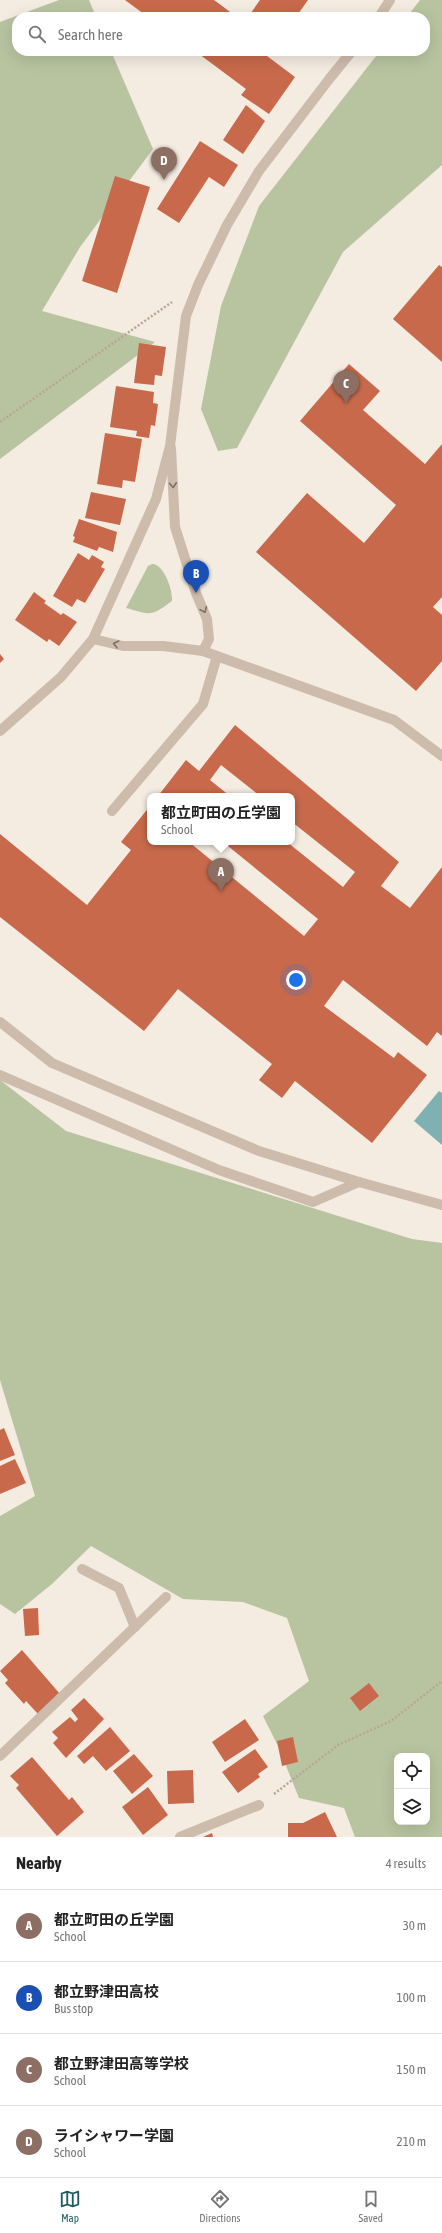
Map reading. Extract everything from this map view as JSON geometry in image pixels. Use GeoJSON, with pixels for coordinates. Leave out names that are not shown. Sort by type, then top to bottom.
{"type":"FeatureCollection","features":[{"type":"Feature","properties":{"kind":"street"},"geometry":{"type":"LineString","coordinates":[[382,12],[390,0]]}},
{"type":"Feature","properties":{"kind":"street"},"geometry":{"type":"LineString","coordinates":[[0,731],[61,677],[93,639],[156,499],[170,446],[186,316],[198,285],[226,225],[259,170],[348,56]]}},
{"type":"Feature","properties":{"kind":"street"},"geometry":{"type":"LineString","coordinates":[[170,446],[175,527],[196,593],[207,619],[209,639],[203,651]]}},
{"type":"Feature","properties":{"kind":"street"},"geometry":{"type":"LineString","coordinates":[[93,639],[123,646],[163,646],[203,651],[394,720],[442,756]]}},
{"type":"Feature","properties":{"kind":"street"},"geometry":{"type":"LineString","coordinates":[[112,811],[203,704],[217,656]]}},
{"type":"Feature","properties":{"kind":"street"},"geometry":{"type":"LineString","coordinates":[[0,1022],[52,1063],[259,1151],[359,1182],[442,1205]]}},
{"type":"Feature","properties":{"kind":"street"},"geometry":{"type":"LineString","coordinates":[[0,1075],[219,1170],[313,1202],[359,1182]]}},
{"type":"Feature","properties":{"kind":"street"},"geometry":{"type":"LineString","coordinates":[[82,1569],[119,1588],[135,1627]]}},
{"type":"Feature","properties":{"kind":"street"},"geometry":{"type":"LineString","coordinates":[[0,1756],[166,1597]]}},
{"type":"Feature","properties":{"kind":"street"},"geometry":{"type":"LineString","coordinates":[[180,1837],[259,1805]]}},
{"type":"Feature","properties":{"kind":"path"},"geometry":{"type":"LineString","coordinates":[[0,422],[198,285]]}},
{"type":"Feature","properties":{"kind":"path"},"geometry":{"type":"LineString","coordinates":[[259,1805],[338,1745],[391,1721],[442,1681]]}},
{"type":"Feature","properties":{"kind":"green space"},"geometry":{"type":"Polygon","coordinates":[[[59,0],[89,0],[94,12],[27,12],[59,0]]]}},
{"type":"Feature","properties":{"kind":"green space"},"geometry":{"type":"Polygon","coordinates":[[[420,0],[442,0],[442,165],[343,252],[237,448],[218,451],[201,409],[221,306],[259,206],[376,56],[430,56],[430,12],[411,12],[420,0]]]}},
{"type":"Feature","properties":{"kind":"green space"},"geometry":{"type":"Polygon","coordinates":[[[12,18],[12,56],[113,56],[153,149],[80,247],[42,311],[155,342],[0,459],[0,22],[12,18]]]}},
{"type":"Feature","properties":{"kind":"green space"},"geometry":{"type":"Polygon","coordinates":[[[152,564],[160,568],[167,578],[172,601],[159,610],[150,613],[126,608],[148,566],[152,564]]]}},
{"type":"Feature","properties":{"kind":"green space"},"geometry":{"type":"Polygon","coordinates":[[[0,1080],[66,1131],[412,1239],[442,1243],[442,1837],[355,1837],[344,1808],[299,1798],[278,1746],[263,1716],[309,1681],[287,1618],[243,1602],[183,1599],[91,1546],[52,1584],[15,1614],[0,1604],[0,1516],[35,1496],[0,1380],[0,1080]]]}},
{"type":"Feature","properties":{"kind":"water"},"geometry":{"type":"Polygon","coordinates":[[[439,1091],[442,1093],[442,1145],[414,1121],[439,1091]]]}},
{"type":"Feature","properties":{"kind":"building"},"geometry":{"type":"Polygon","coordinates":[[[125,0],[214,0],[230,12],[141,12],[125,0]]]}},
{"type":"Feature","properties":{"kind":"building"},"geometry":{"type":"Polygon","coordinates":[[[260,0],[308,0],[300,12],[252,12],[260,0]]]}},
{"type":"Feature","properties":{"kind":"building"},"geometry":{"type":"Polygon","coordinates":[[[202,56],[267,56],[295,77],[269,114],[241,95],[246,89],[202,56]]]}},
{"type":"Feature","properties":{"kind":"building"},"geometry":{"type":"Polygon","coordinates":[[[246,105],[265,121],[243,154],[223,140],[246,105]]]}},
{"type":"Feature","properties":{"kind":"building"},"geometry":{"type":"Polygon","coordinates":[[[200,141],[238,165],[224,187],[209,177],[179,223],[157,209],[200,141]]]}},
{"type":"Feature","properties":{"kind":"building"},"geometry":{"type":"Polygon","coordinates":[[[115,176],[150,187],[117,293],[82,281],[115,176]]]}},
{"type":"Feature","properties":{"kind":"building"},"geometry":{"type":"Polygon","coordinates":[[[439,265],[442,267],[442,362],[393,319],[439,265]]]}},
{"type":"Feature","properties":{"kind":"building"},"geometry":{"type":"Polygon","coordinates":[[[139,343],[166,347],[162,376],[155,375],[154,385],[134,383],[139,343]]]}},
{"type":"Feature","properties":{"kind":"building"},"geometry":{"type":"Polygon","coordinates":[[[349,364],[380,391],[363,410],[425,464],[442,444],[442,597],[433,607],[442,615],[442,661],[416,691],[256,552],[307,493],[364,543],[396,505],[300,421],[349,364]]]}},
{"type":"Feature","properties":{"kind":"building"},"geometry":{"type":"Polygon","coordinates":[[[116,386],[154,392],[153,403],[158,404],[155,426],[151,425],[149,438],[136,436],[137,431],[110,427],[116,386]]]}},
{"type":"Feature","properties":{"kind":"building"},"geometry":{"type":"Polygon","coordinates":[[[105,433],[142,439],[135,482],[123,480],[122,488],[97,484],[105,433]]]}},
{"type":"Feature","properties":{"kind":"building"},"geometry":{"type":"Polygon","coordinates":[[[91,492],[126,499],[120,525],[85,518],[91,492]]]}},
{"type":"Feature","properties":{"kind":"building"},"geometry":{"type":"Polygon","coordinates":[[[79,519],[117,532],[113,552],[99,547],[97,551],[73,542],[75,537],[73,536],[79,519]]]}},
{"type":"Feature","properties":{"kind":"building"},"geometry":{"type":"Polygon","coordinates":[[[78,553],[89,560],[92,555],[104,562],[101,567],[105,569],[85,603],[77,599],[72,607],[53,596],[78,553]]]}},
{"type":"Feature","properties":{"kind":"building"},"geometry":{"type":"Polygon","coordinates":[[[34,592],[46,601],[44,603],[61,615],[63,613],[77,622],[59,646],[49,639],[47,642],[15,620],[34,592]]]}},
{"type":"Feature","properties":{"kind":"building"},"geometry":{"type":"Polygon","coordinates":[[[0,654],[4,659],[0,663],[0,654]]]}},
{"type":"Feature","properties":{"kind":"building"},"geometry":{"type":"Polygon","coordinates":[[[235,725],[399,862],[381,886],[410,908],[442,867],[442,1036],[437,1032],[427,1046],[343,980],[324,1006],[394,1058],[398,1052],[427,1075],[372,1143],[295,1081],[282,1098],[259,1080],[272,1064],[178,989],[144,1031],[0,917],[0,834],[87,905],[131,850],[121,842],[147,810],[147,845],[193,845],[304,936],[318,919],[227,845],[291,845],[343,887],[355,872],[295,824],[295,793],[256,793],[221,765],[210,780],[226,793],[160,793],[186,760],[199,771],[235,725]]]}},
{"type":"Feature","properties":{"kind":"building"},"geometry":{"type":"Polygon","coordinates":[[[4,1428],[15,1455],[0,1461],[0,1430],[4,1428]]]}},
{"type":"Feature","properties":{"kind":"building"},"geometry":{"type":"Polygon","coordinates":[[[15,1459],[26,1483],[0,1494],[0,1466],[15,1459]]]}},
{"type":"Feature","properties":{"kind":"building"},"geometry":{"type":"Polygon","coordinates":[[[38,1608],[39,1635],[25,1636],[23,1609],[38,1608]]]}},
{"type":"Feature","properties":{"kind":"building"},"geometry":{"type":"Polygon","coordinates":[[[22,1650],[60,1694],[38,1714],[26,1701],[24,1704],[5,1683],[8,1680],[0,1671],[22,1650]]]}},
{"type":"Feature","properties":{"kind":"building"},"geometry":{"type":"Polygon","coordinates":[[[369,1683],[379,1696],[360,1711],[350,1698],[369,1683]]]}},
{"type":"Feature","properties":{"kind":"building"},"geometry":{"type":"Polygon","coordinates":[[[84,1698],[104,1719],[66,1758],[53,1743],[58,1738],[52,1732],[70,1717],[75,1722],[78,1719],[71,1710],[84,1698]]]}},
{"type":"Feature","properties":{"kind":"building"},"geometry":{"type":"Polygon","coordinates":[[[245,1719],[259,1740],[225,1762],[212,1742],[245,1719]]]}},
{"type":"Feature","properties":{"kind":"building"},"geometry":{"type":"Polygon","coordinates":[[[110,1727],[130,1751],[106,1771],[93,1756],[84,1764],[77,1756],[110,1727]]]}},
{"type":"Feature","properties":{"kind":"building"},"geometry":{"type":"Polygon","coordinates":[[[293,1737],[298,1762],[282,1766],[277,1741],[293,1737]]]}},
{"type":"Feature","properties":{"kind":"building"},"geometry":{"type":"Polygon","coordinates":[[[255,1749],[268,1767],[258,1774],[260,1777],[238,1793],[222,1772],[255,1749]]]}},
{"type":"Feature","properties":{"kind":"building"},"geometry":{"type":"Polygon","coordinates":[[[134,1754],[153,1776],[132,1794],[113,1771],[134,1754]]]}},
{"type":"Feature","properties":{"kind":"building"},"geometry":{"type":"Polygon","coordinates":[[[32,1757],[69,1800],[72,1797],[84,1812],[57,1836],[16,1788],[19,1785],[10,1776],[32,1757]]]}},
{"type":"Feature","properties":{"kind":"building"},"geometry":{"type":"Polygon","coordinates":[[[193,1770],[194,1803],[168,1804],[167,1771],[193,1770]]]}},
{"type":"Feature","properties":{"kind":"building"},"geometry":{"type":"Polygon","coordinates":[[[148,1787],[168,1815],[143,1835],[122,1807],[148,1787]]]}},
{"type":"Feature","properties":{"kind":"building"},"geometry":{"type":"Polygon","coordinates":[[[325,1812],[337,1837],[288,1837],[288,1823],[303,1823],[325,1812]]]}},
{"type":"Feature","properties":{"kind":"building"},"geometry":{"type":"Polygon","coordinates":[[[212,1833],[213,1837],[203,1837],[212,1833]]]}},
{"type":"Feature","properties":{"kind":"place","name":"ライシャワー学園"},"geometry":{"type":"Point","coordinates":[164,180]}},
{"type":"Feature","properties":{"kind":"place","name":"都立野津田高等学校"},"geometry":{"type":"Point","coordinates":[346,403]}},
{"type":"Feature","properties":{"kind":"place","name":"都立野津田高校"},"geometry":{"type":"Point","coordinates":[196,593]}},
{"type":"Feature","properties":{"kind":"place","name":"都立町田の丘学園"},"geometry":{"type":"Point","coordinates":[221,891]}}]}
